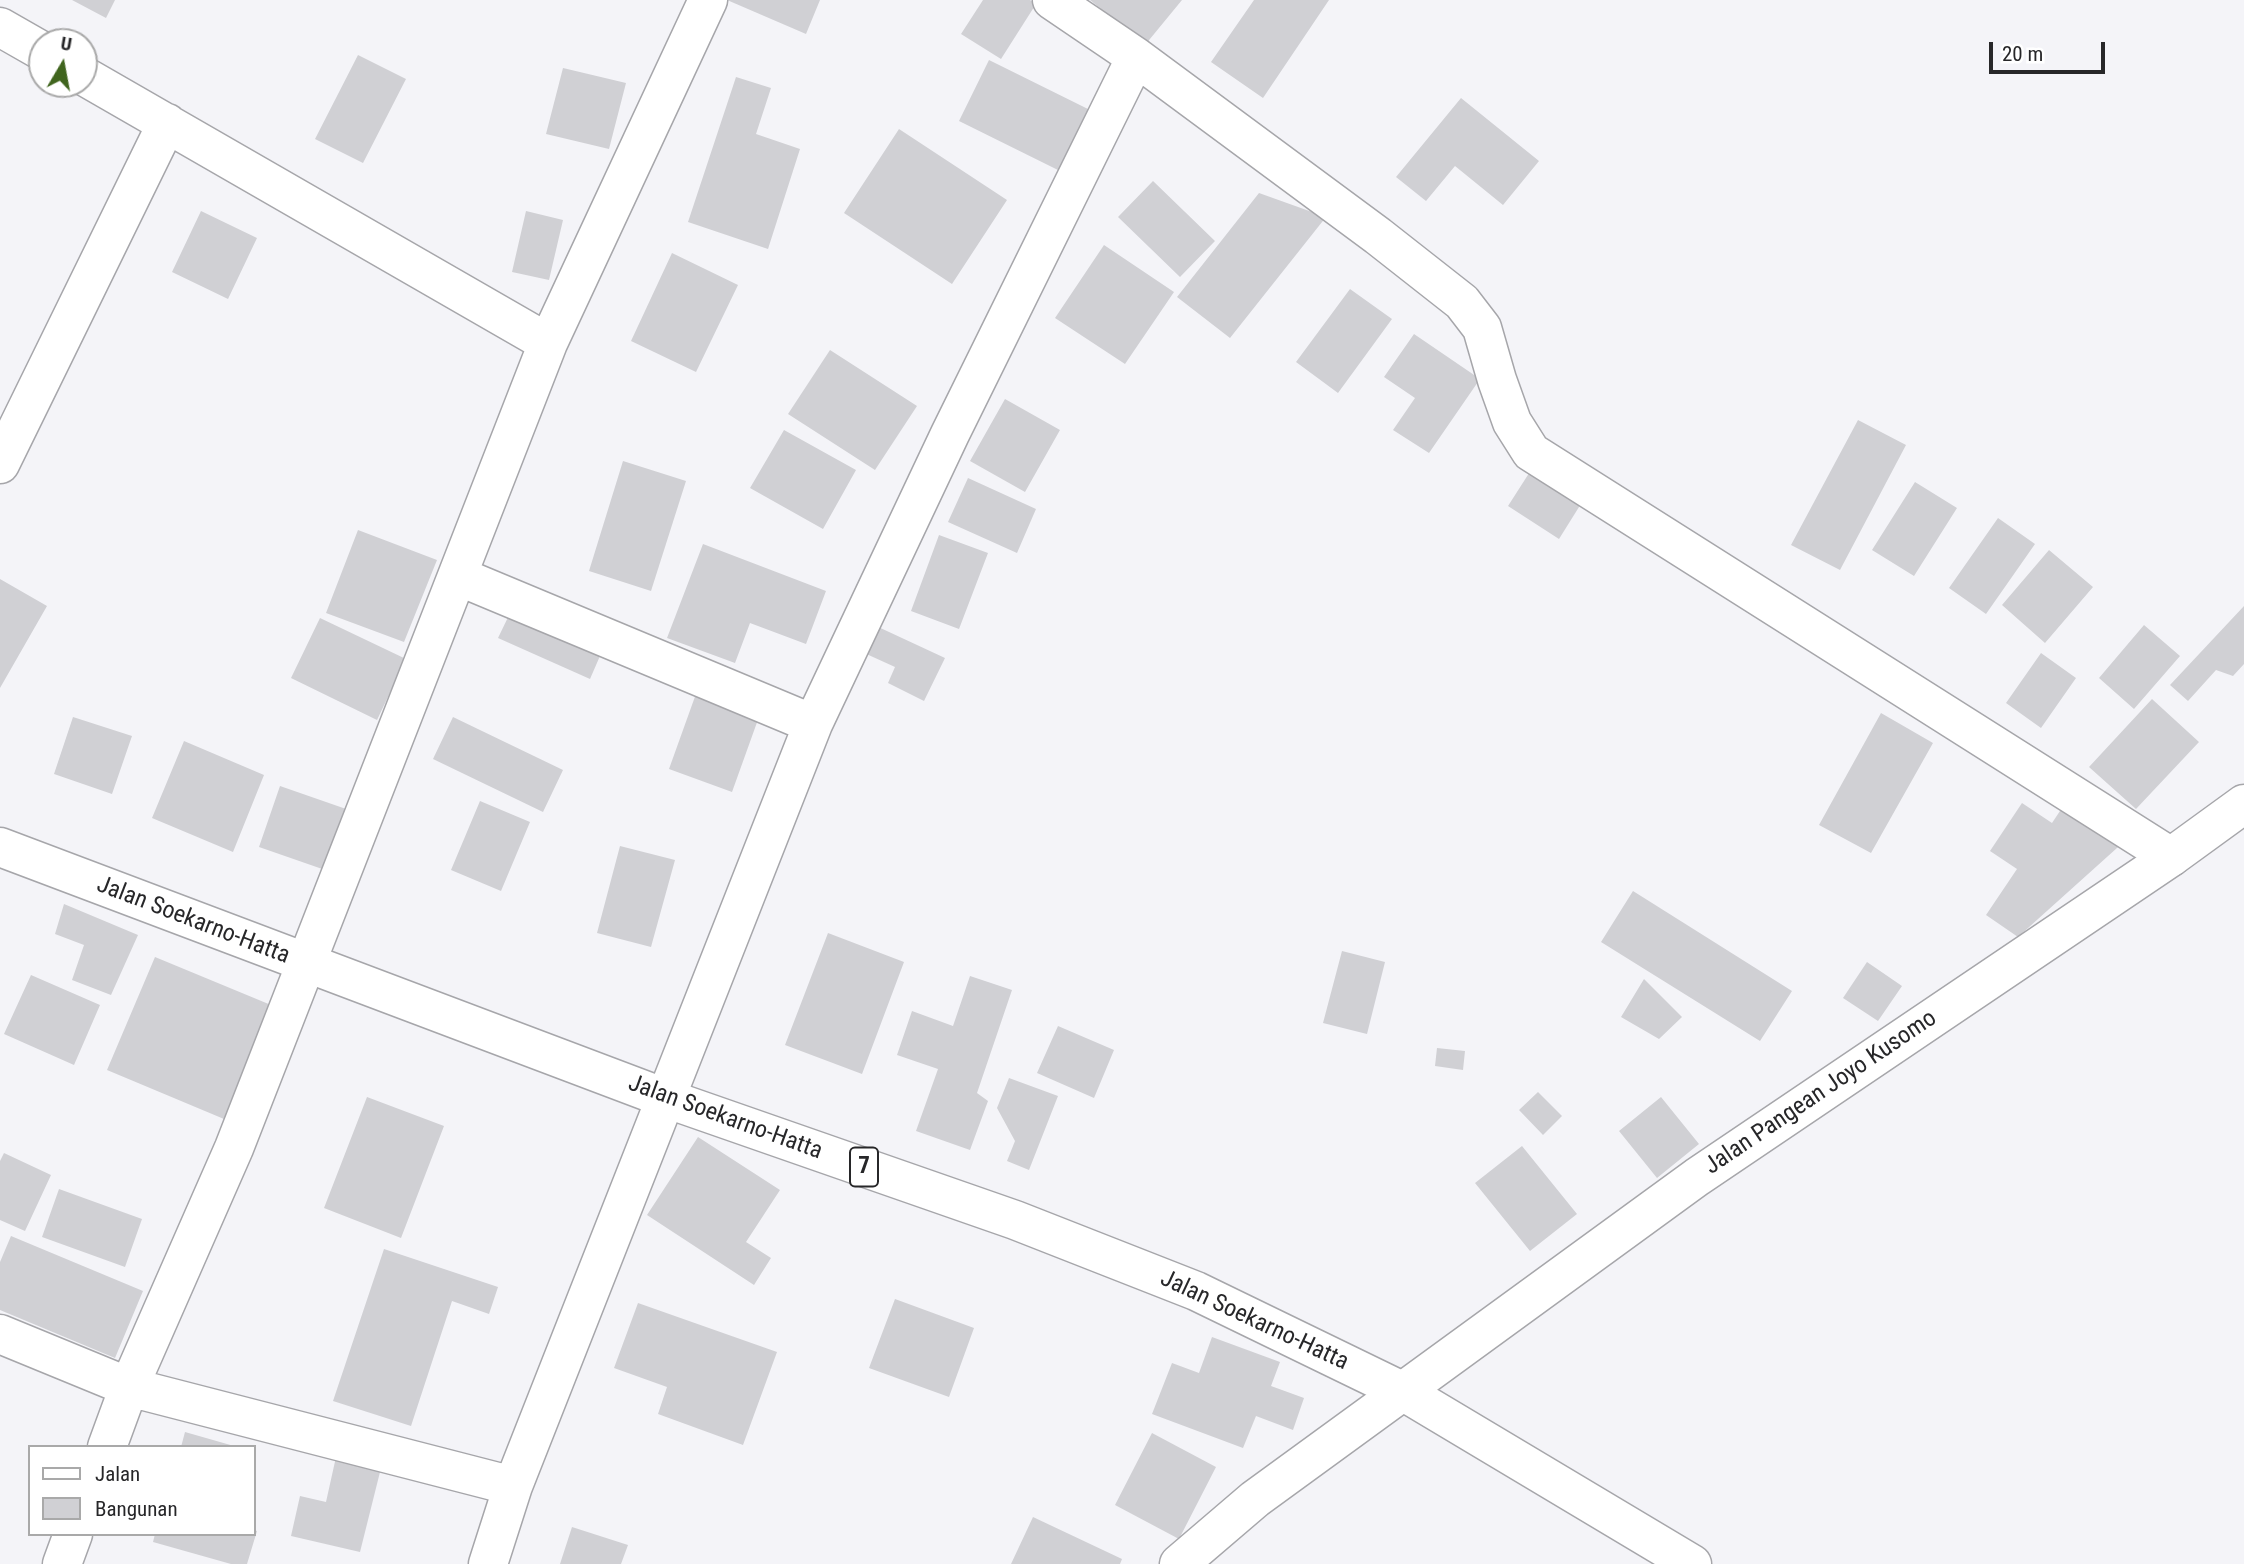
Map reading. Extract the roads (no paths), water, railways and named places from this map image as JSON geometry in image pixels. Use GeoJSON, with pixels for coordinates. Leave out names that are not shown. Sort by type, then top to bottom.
{"type":"FeatureCollection","features":[{"type":"Feature","properties":{"kind":"main road"},"geometry":{"type":"LineString","coordinates":[[108,1445],[129,1387],[234,1148],[548,343],[708,0]]}},
{"type":"Feature","properties":{"kind":"main road"},"geometry":{"type":"LineString","coordinates":[[1052,0],[1136,57],[1378,236],[1462,302],[1482,328],[1512,422],[1531,452],[2171,857]]}},
{"type":"Feature","properties":{"kind":"main road"},"geometry":{"type":"LineString","coordinates":[[0,27],[28,43]]}},
{"type":"Feature","properties":{"kind":"main road"},"geometry":{"type":"LineString","coordinates":[[488,1564],[513,1486],[813,724],[950,434],[1136,57]]}},
{"type":"Feature","properties":{"kind":"main road"},"geometry":{"type":"LineString","coordinates":[[98,84],[548,343]]}},
{"type":"Feature","properties":{"kind":"main road"},"geometry":{"type":"LineString","coordinates":[[0,464],[9,422],[167,123]]}},
{"type":"Feature","properties":{"kind":"main road"},"geometry":{"type":"LineString","coordinates":[[458,576],[813,724]]}},
{"type":"Feature","properties":{"kind":"main road","name":"Jalan Pangean Joyo Kusomo"},"geometry":{"type":"LineString","coordinates":[[1179,1564],[1255,1499],[1697,1177],[2171,857],[2244,804]]}},
{"type":"Feature","properties":{"kind":"main road","name":"Jalan Soekarno-Hatta"},"geometry":{"type":"LineString","coordinates":[[0,847],[665,1098],[1015,1220],[1196,1291],[1404,1392],[1692,1564]]}},
{"type":"Feature","properties":{"kind":"main road"},"geometry":{"type":"LineString","coordinates":[[0,1334],[129,1387],[513,1486]]}},
{"type":"Feature","properties":{"kind":"main road"},"geometry":{"type":"LineString","coordinates":[[62,1564],[72,1536]]}}]}
